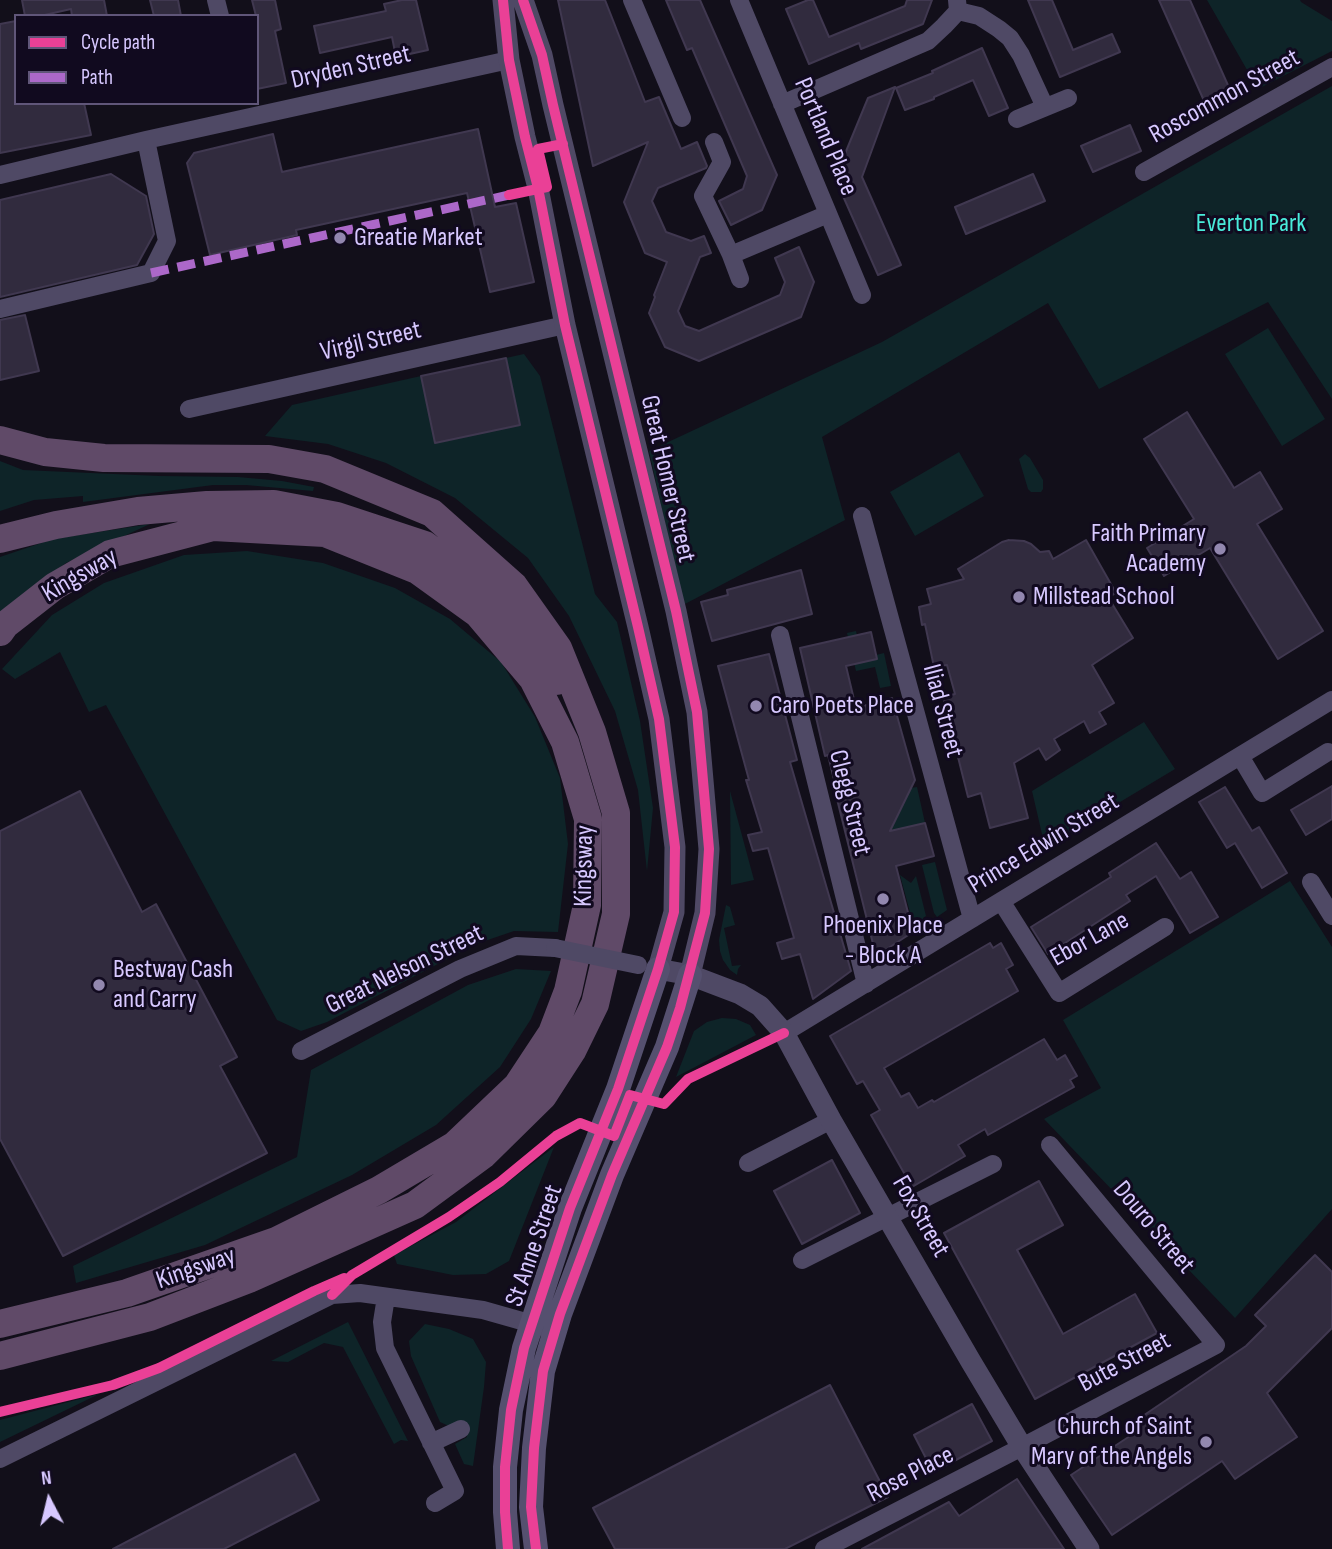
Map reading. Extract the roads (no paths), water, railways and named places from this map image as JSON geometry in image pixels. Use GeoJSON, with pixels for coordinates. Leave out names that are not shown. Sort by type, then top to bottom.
{"type":"FeatureCollection","features":[{"type":"Feature","properties":{"kind":"highway"},"geometry":{"type":"LineString","coordinates":[[0,440],[45,452],[104,458],[269,459],[325,468],[432,513],[514,586],[558,648],[592,732]]}},
{"type":"Feature","properties":{"kind":"highway"},"geometry":{"type":"LineString","coordinates":[[0,539],[57,525],[138,511],[207,505],[274,504],[337,516],[425,545],[498,599],[592,732]]}},
{"type":"Feature","properties":{"kind":"highway","name":"Kingsway"},"geometry":{"type":"LineString","coordinates":[[0,632],[5,625],[55,586],[110,554],[213,527],[325,533],[417,570],[478,614],[533,679],[565,742],[587,818],[587,905],[568,991],[552,1032],[517,1086],[455,1145],[379,1191],[276,1241],[127,1293],[0,1324]]}},
{"type":"Feature","properties":{"kind":"highway","name":"Kingsway"},"geometry":{"type":"LineString","coordinates":[[0,1356],[150,1317],[249,1279],[415,1205],[483,1154],[542,1096],[572,1051],[595,1004],[616,914],[616,813],[592,732]]}},
{"type":"Feature","properties":{"kind":"main road","name":"St Anne Street"},"geometry":{"type":"LineString","coordinates":[[536,1549],[531,1507],[534,1448],[543,1371],[544,1327],[570,1208],[618,1089],[648,967]]}},
{"type":"Feature","properties":{"kind":"main road","name":"St Anne Street"},"geometry":{"type":"LineString","coordinates":[[508,1549],[505,1467],[511,1410],[524,1348],[544,1327],[612,1175],[667,1047],[690,975]]}},
{"type":"Feature","properties":{"kind":"street"},"geometry":{"type":"LineString","coordinates":[[503,0],[509,60],[565,325],[659,719],[675,847],[674,912],[648,967]]}},
{"type":"Feature","properties":{"kind":"street","name":"Great Homer Street"},"geometry":{"type":"LineString","coordinates":[[523,0],[542,55],[698,712],[709,849],[705,913],[690,975]]}},
{"type":"Feature","properties":{"kind":"street"},"geometry":{"type":"LineString","coordinates":[[632,0],[682,118]]}},
{"type":"Feature","properties":{"kind":"street","name":"Portland Place"},"geometry":{"type":"LineString","coordinates":[[739,0],[862,295]]}},
{"type":"Feature","properties":{"kind":"street"},"geometry":{"type":"LineString","coordinates":[[782,104],[928,41],[944,26],[958,5],[1010,38],[1021,55],[1045,107]]}},
{"type":"Feature","properties":{"kind":"street","name":"Dryden Street"},"geometry":{"type":"LineString","coordinates":[[0,175],[146,140],[242,111],[509,60]]}},
{"type":"Feature","properties":{"kind":"street","name":"Roscommon Street"},"geometry":{"type":"LineString","coordinates":[[1144,172],[1332,67]]}},
{"type":"Feature","properties":{"kind":"street"},"geometry":{"type":"LineString","coordinates":[[1017,119],[1068,98]]}},
{"type":"Feature","properties":{"kind":"street"},"geometry":{"type":"LineString","coordinates":[[0,309],[151,274],[167,241],[146,140]]}},
{"type":"Feature","properties":{"kind":"street"},"geometry":{"type":"LineString","coordinates":[[714,142],[722,162],[703,196],[740,279]]}},
{"type":"Feature","properties":{"kind":"street"},"geometry":{"type":"LineString","coordinates":[[731,255],[828,215]]}},
{"type":"Feature","properties":{"kind":"street","name":"Virgil Street"},"geometry":{"type":"LineString","coordinates":[[189,409],[565,325]]}},
{"type":"Feature","properties":{"kind":"street","name":"Iliad Street"},"geometry":{"type":"LineString","coordinates":[[862,516],[972,919]]}},
{"type":"Feature","properties":{"kind":"street","name":"Clegg Street"},"geometry":{"type":"LineString","coordinates":[[780,635],[866,984]]}},
{"type":"Feature","properties":{"kind":"street","name":"Prince Edwin Street"},"geometry":{"type":"LineString","coordinates":[[783,1033],[1332,700]]}},
{"type":"Feature","properties":{"kind":"street"},"geometry":{"type":"LineString","coordinates":[[1240,756],[1262,793],[1328,751]]}},
{"type":"Feature","properties":{"kind":"street"},"geometry":{"type":"LineString","coordinates":[[1311,882],[1332,916]]}},
{"type":"Feature","properties":{"kind":"street","name":"Ebor Lane"},"geometry":{"type":"LineString","coordinates":[[1001,901],[1059,993],[1165,927]]}},
{"type":"Feature","properties":{"kind":"street","name":"Great Nelson Street"},"geometry":{"type":"LineString","coordinates":[[301,1051],[460,968],[516,946],[555,948],[648,967]]}},
{"type":"Feature","properties":{"kind":"street","name":"Fox Street"},"geometry":{"type":"LineString","coordinates":[[648,967],[690,975],[740,994],[760,1006],[783,1033],[970,1360],[1022,1447],[1089,1549]]}},
{"type":"Feature","properties":{"kind":"street"},"geometry":{"type":"LineString","coordinates":[[748,1163],[831,1120]]}},
{"type":"Feature","properties":{"kind":"street","name":"Douro Street"},"geometry":{"type":"LineString","coordinates":[[1050,1145],[1216,1345]]}},
{"type":"Feature","properties":{"kind":"street"},"geometry":{"type":"LineString","coordinates":[[802,1260],[993,1164]]}},
{"type":"Feature","properties":{"kind":"street"},"geometry":{"type":"LineString","coordinates":[[0,1459],[332,1296],[360,1293],[483,1310],[544,1327]]}},
{"type":"Feature","properties":{"kind":"street"},"geometry":{"type":"LineString","coordinates":[[386,1297],[382,1322],[385,1348],[455,1492],[435,1503]]}},
{"type":"Feature","properties":{"kind":"street","name":"Bute Street"},"geometry":{"type":"LineString","coordinates":[[1022,1447],[1216,1345]]}},
{"type":"Feature","properties":{"kind":"street"},"geometry":{"type":"LineString","coordinates":[[431,1443],[461,1429]]}},
{"type":"Feature","properties":{"kind":"street","name":"Rose Place"},"geometry":{"type":"LineString","coordinates":[[824,1549],[1022,1447]]}},
{"type":"Feature","properties":{"kind":"place","name":"Greatie Market"},"geometry":{"type":"Point","coordinates":[340,238]}},
{"type":"Feature","properties":{"kind":"place","name":"Faith Primary Academy"},"geometry":{"type":"Point","coordinates":[1220,549]}},
{"type":"Feature","properties":{"kind":"place","name":"Millstead School"},"geometry":{"type":"Point","coordinates":[1019,597]}},
{"type":"Feature","properties":{"kind":"place","name":"Caro Poets Place"},"geometry":{"type":"Point","coordinates":[756,706]}},
{"type":"Feature","properties":{"kind":"place","name":"Phoenix Place - Block A"},"geometry":{"type":"Point","coordinates":[883,899]}},
{"type":"Feature","properties":{"kind":"place","name":"Bestway Cash and Carry"},"geometry":{"type":"Point","coordinates":[99,985]}},
{"type":"Feature","properties":{"kind":"place","name":"Church of Saint Mary of the Angels"},"geometry":{"type":"Point","coordinates":[1206,1442]}},
{"type":"Feature","properties":{"kind":"park label","name":"Everton Park"},"geometry":{"type":"Point","coordinates":[1251,224]}}]}
